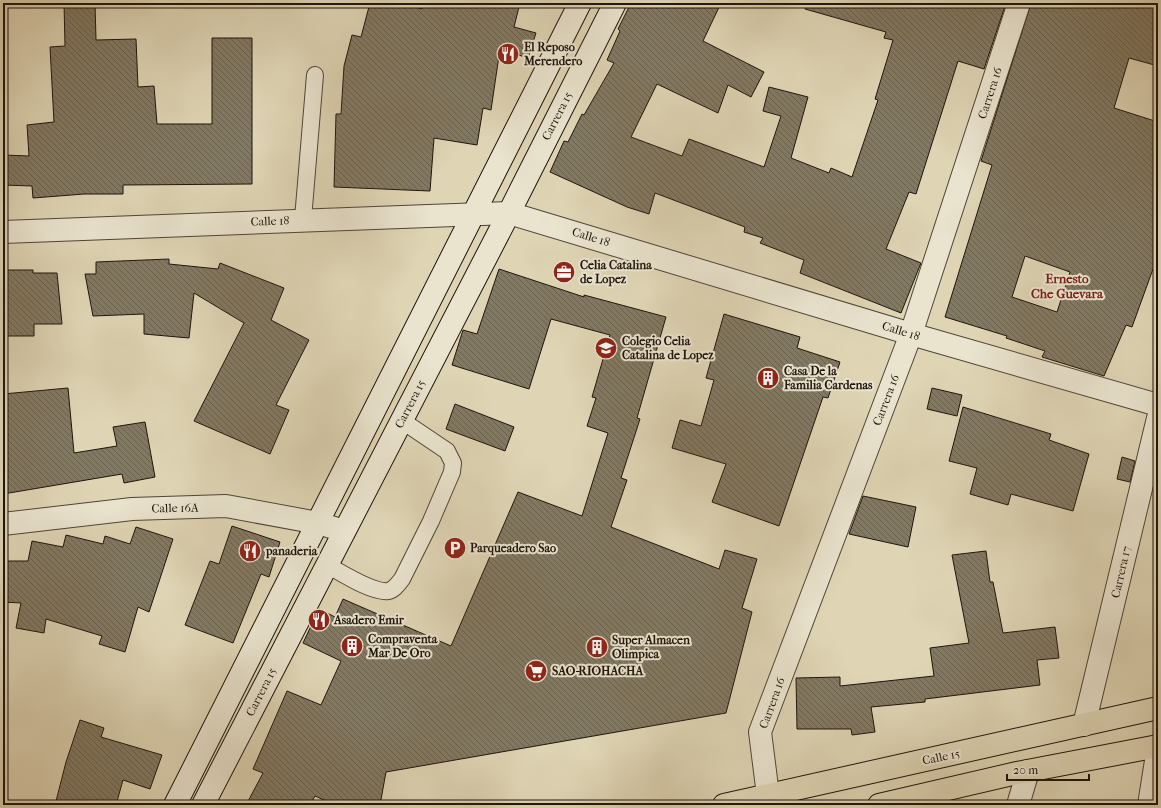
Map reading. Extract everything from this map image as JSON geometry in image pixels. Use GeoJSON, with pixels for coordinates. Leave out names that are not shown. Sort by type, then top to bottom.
{"type":"FeatureCollection","features":[{"type":"Feature","properties":{"kind":"highway","name":"Calle 15"},"geometry":{"type":"LineString","coordinates":[[724,805],[1158,708]]}},
{"type":"Feature","properties":{"kind":"highway"},"geometry":{"type":"LineString","coordinates":[[879,805],[907,802],[1022,772],[1158,747]]}},
{"type":"Feature","properties":{"kind":"street"},"geometry":{"type":"LineString","coordinates":[[175,805],[476,212],[580,3]]}},
{"type":"Feature","properties":{"kind":"street","name":"Carrera 15"},"geometry":{"type":"LineString","coordinates":[[203,805],[509,212],[615,3]]}},
{"type":"Feature","properties":{"kind":"street","name":"Carrera 16"},"geometry":{"type":"LineString","coordinates":[[768,795],[760,732],[911,334],[1019,3]]}},
{"type":"Feature","properties":{"kind":"street","name":"Calle 18"},"geometry":{"type":"LineString","coordinates":[[3,232],[476,212],[509,212],[911,334],[1158,405]]}},
{"type":"Feature","properties":{"kind":"street","name":"Carrera 17"},"geometry":{"type":"LineString","coordinates":[[1084,725],[1158,418]]}},
{"type":"Feature","properties":{"kind":"street","name":"Calle 16A"},"geometry":{"type":"LineString","coordinates":[[3,524],[132,509],[226,506],[318,523],[344,531]]}},
{"type":"Feature","properties":{"kind":"street"},"geometry":{"type":"LineString","coordinates":[[1149,805],[1158,747]]}},
{"type":"Feature","properties":{"kind":"street"},"geometry":{"type":"LineString","coordinates":[[1018,805],[1022,772]]}},
{"type":"Feature","properties":{"kind":"lane"},"geometry":{"type":"LineString","coordinates":[[303,219],[315,75]]}},
{"type":"Feature","properties":{"kind":"lane"},"geometry":{"type":"LineString","coordinates":[[327,565],[379,590],[389,591],[397,586],[402,579],[434,514],[452,472],[453,463],[447,451],[402,420]]}},
{"type":"Feature","properties":{"kind":"lane"},"geometry":{"type":"LineString","coordinates":[[1009,805],[1022,772]]}},
{"type":"Feature","properties":{"kind":"building"},"geometry":{"type":"Polygon","coordinates":[[[64,3],[95,3],[96,40],[136,39],[138,87],[154,86],[157,124],[212,124],[212,38],[252,38],[252,184],[123,185],[123,194],[84,194],[33,198],[32,186],[3,185],[3,155],[29,156],[27,125],[54,122],[50,47],[65,46],[64,3]]]}},
{"type":"Feature","properties":{"kind":"building"},"geometry":{"type":"Polygon","coordinates":[[[370,3],[401,3],[422,9],[423,3],[520,3],[514,27],[536,33],[528,58],[500,49],[491,110],[483,108],[477,145],[434,138],[430,191],[334,187],[336,114],[341,114],[344,66],[352,35],[361,37],[370,3]]]}},
{"type":"Feature","properties":{"kind":"building"},"geometry":{"type":"Polygon","coordinates":[[[631,3],[721,3],[703,41],[764,72],[751,97],[728,85],[718,113],[657,84],[631,137],[682,156],[689,139],[764,167],[781,116],[763,111],[769,87],[808,97],[791,158],[829,173],[831,168],[852,177],[878,100],[875,99],[893,40],[884,38],[886,32],[805,9],[806,3],[1006,3],[984,69],[958,61],[916,194],[909,192],[886,249],[921,263],[901,313],[800,273],[804,260],[760,243],[763,238],[744,232],[745,227],[655,193],[649,214],[627,207],[550,172],[564,141],[568,142],[582,114],[584,115],[614,63],[607,60],[620,31],[618,29],[631,3]]]}},
{"type":"Feature","properties":{"kind":"building"},"geometry":{"type":"Polygon","coordinates":[[[1031,3],[1158,3],[1158,66],[1129,58],[1114,108],[1158,122],[1158,270],[1153,269],[1132,327],[1126,325],[1104,376],[1042,357],[1045,351],[1006,338],[1007,336],[945,317],[992,165],[981,161],[1031,3]],[[1025,256],[1012,297],[1057,312],[1070,272],[1025,256]]]}},
{"type":"Feature","properties":{"kind":"building"},"geometry":{"type":"Polygon","coordinates":[[[169,259],[169,264],[218,269],[220,263],[284,288],[271,320],[309,340],[276,405],[289,410],[270,454],[194,421],[244,323],[194,293],[189,338],[144,334],[144,314],[93,316],[85,274],[96,274],[96,262],[169,259]]]}},
{"type":"Feature","properties":{"kind":"building"},"geometry":{"type":"Polygon","coordinates":[[[499,269],[584,297],[584,295],[666,317],[637,418],[640,419],[621,478],[627,480],[611,527],[719,569],[725,550],[757,559],[742,608],[752,612],[726,713],[386,772],[380,805],[335,805],[315,796],[310,805],[246,805],[263,773],[253,769],[287,691],[321,705],[341,661],[303,643],[319,609],[335,617],[343,599],[451,646],[518,492],[582,516],[608,433],[587,426],[596,398],[592,397],[610,335],[551,319],[529,389],[452,365],[463,330],[477,334],[499,269]]]}},
{"type":"Feature","properties":{"kind":"building"},"geometry":{"type":"Polygon","coordinates":[[[3,270],[33,270],[33,273],[57,273],[62,324],[34,324],[34,336],[3,336],[3,270]]]}},
{"type":"Feature","properties":{"kind":"building"},"geometry":{"type":"Polygon","coordinates":[[[724,314],[800,337],[797,348],[840,362],[828,398],[823,397],[779,526],[712,502],[726,464],[672,448],[680,420],[701,426],[714,380],[706,378],[724,314]]]}},
{"type":"Feature","properties":{"kind":"building"},"geometry":{"type":"Polygon","coordinates":[[[68,388],[74,453],[117,446],[113,427],[145,422],[155,477],[124,483],[122,474],[3,494],[3,394],[68,388]]]}},
{"type":"Feature","properties":{"kind":"building"},"geometry":{"type":"Polygon","coordinates":[[[932,388],[962,395],[957,416],[927,409],[932,388]]]}},
{"type":"Feature","properties":{"kind":"building"},"geometry":{"type":"Polygon","coordinates":[[[455,404],[514,427],[505,451],[446,429],[455,404]]]}},
{"type":"Feature","properties":{"kind":"building"},"geometry":{"type":"Polygon","coordinates":[[[963,407],[1051,434],[1049,440],[1089,454],[1073,511],[1011,494],[1008,505],[970,494],[977,468],[949,461],[963,407]]]}},
{"type":"Feature","properties":{"kind":"building"},"geometry":{"type":"Polygon","coordinates":[[[1122,457],[1135,461],[1130,482],[1117,479],[1122,457]]]}},
{"type":"Feature","properties":{"kind":"building"},"geometry":{"type":"Polygon","coordinates":[[[863,496],[916,507],[908,547],[849,534],[863,496]]]}},
{"type":"Feature","properties":{"kind":"building"},"geometry":{"type":"Polygon","coordinates":[[[232,526],[280,542],[269,577],[261,574],[233,643],[185,625],[210,561],[219,564],[232,526]]]}},
{"type":"Feature","properties":{"kind":"building"},"geometry":{"type":"Polygon","coordinates":[[[136,527],[173,539],[149,612],[138,607],[125,652],[99,644],[102,636],[46,619],[44,633],[16,628],[21,603],[3,602],[3,561],[28,561],[32,541],[63,547],[66,535],[103,544],[105,536],[130,544],[136,527]]]}},
{"type":"Feature","properties":{"kind":"building"},"geometry":{"type":"Polygon","coordinates":[[[986,551],[990,582],[993,582],[1003,633],[1055,627],[1059,658],[1037,660],[1040,685],[925,699],[925,702],[871,707],[875,732],[852,735],[851,729],[797,729],[796,678],[840,677],[840,686],[934,676],[930,648],[969,643],[952,555],[986,551]]]}},
{"type":"Feature","properties":{"kind":"building"},"geometry":{"type":"Polygon","coordinates":[[[80,720],[104,728],[101,737],[162,755],[150,789],[123,780],[116,805],[55,805],[66,762],[80,720]]]}},
{"type":"Feature","properties":{"kind":"place","name":"El Reposo Merendero"},"geometry":{"type":"Point","coordinates":[508,54]}},
{"type":"Feature","properties":{"kind":"place","name":"Celia Catalina de Lopez"},"geometry":{"type":"Point","coordinates":[564,272]}},
{"type":"Feature","properties":{"kind":"place","name":"Colegio Celia Catalina de Lopez"},"geometry":{"type":"Point","coordinates":[606,348]}},
{"type":"Feature","properties":{"kind":"place","name":"Casa De la Familia Cardenas"},"geometry":{"type":"Point","coordinates":[768,378]}},
{"type":"Feature","properties":{"kind":"place","name":"Parqueadero Sao"},"geometry":{"type":"Point","coordinates":[455,548]}},
{"type":"Feature","properties":{"kind":"place","name":"panaderia"},"geometry":{"type":"Point","coordinates":[250,551]}},
{"type":"Feature","properties":{"kind":"place","name":"Asadero Emir"},"geometry":{"type":"Point","coordinates":[319,620]}},
{"type":"Feature","properties":{"kind":"place","name":"Compraventa Mar De Oro"},"geometry":{"type":"Point","coordinates":[352,646]}},
{"type":"Feature","properties":{"kind":"place","name":"Super Almacen Olimpica"},"geometry":{"type":"Point","coordinates":[597,647]}},
{"type":"Feature","properties":{"kind":"place","name":"SAO-RIOHACHA"},"geometry":{"type":"Point","coordinates":[536,671]}},
{"type":"Feature","properties":{"kind":"district","name":"Ernesto Che Guevara"},"geometry":{"type":"Point","coordinates":[1067,286]}}]}
